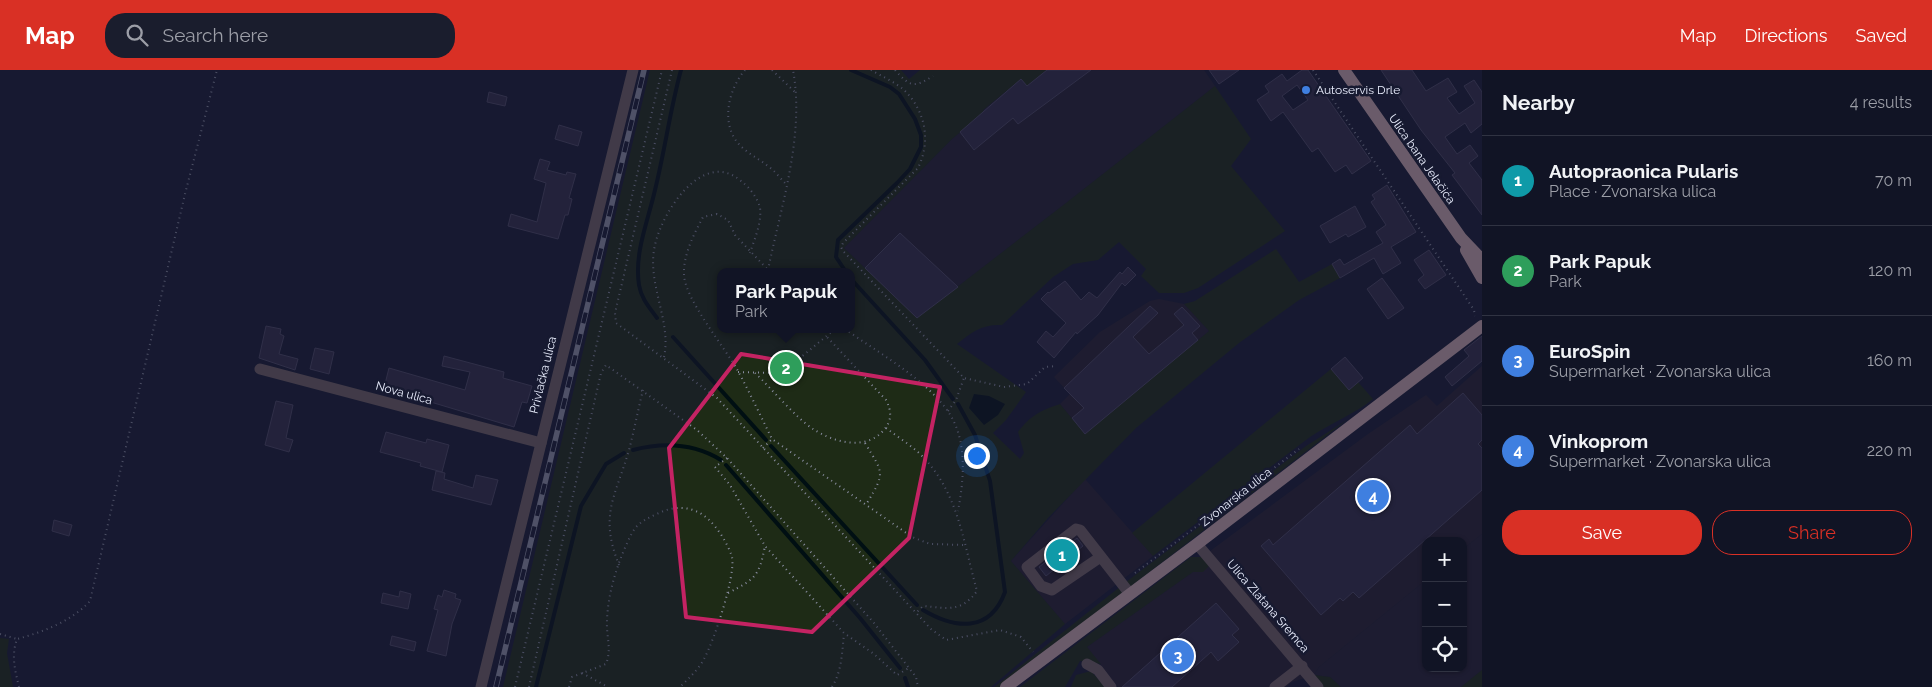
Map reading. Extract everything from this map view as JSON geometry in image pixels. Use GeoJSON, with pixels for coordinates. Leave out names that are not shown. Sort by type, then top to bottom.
{"type":"FeatureCollection","features":[{"type":"Feature","properties":{"kind":"main road","name":"Ulica bana Jelačića"},"geometry":{"type":"LineString","coordinates":[[1344,70],[1461,238],[1482,278]]}},
{"type":"Feature","properties":{"kind":"main road","name":"Ulica bana Jelačića"},"geometry":{"type":"LineString","coordinates":[[1461,238],[1482,260]]}},
{"type":"Feature","properties":{"kind":"main road","name":"Zvonarska ulica"},"geometry":{"type":"LineString","coordinates":[[1006,687],[1126,589],[1197,544],[1478,322]]}},
{"type":"Feature","properties":{"kind":"street","name":"Privlačka ulica"},"geometry":{"type":"LineString","coordinates":[[481,687],[632,70]]}},
{"type":"Feature","properties":{"kind":"street","name":"Nova ulica"},"geometry":{"type":"LineString","coordinates":[[260,369],[541,443]]}},
{"type":"Feature","properties":{"kind":"street"},"geometry":{"type":"LineString","coordinates":[[1100,558],[1052,590],[1041,586],[1027,567],[1076,529],[1080,530],[1126,589]]}},
{"type":"Feature","properties":{"kind":"street","name":"Ulica Zlatana Sremca"},"geometry":{"type":"LineString","coordinates":[[1197,544],[1318,687]]}},
{"type":"Feature","properties":{"kind":"street"},"geometry":{"type":"LineString","coordinates":[[1087,664],[1098,670],[1111,687]]}},
{"type":"Feature","properties":{"kind":"street"},"geometry":{"type":"LineString","coordinates":[[1274,687],[1302,666]]}},
{"type":"Feature","properties":{"kind":"path"},"geometry":{"type":"LineString","coordinates":[[0,634],[17,639],[40,632],[80,612],[90,601],[185,194],[217,70]]}},
{"type":"Feature","properties":{"kind":"path"},"geometry":{"type":"LineString","coordinates":[[515,687],[662,70]]}},
{"type":"Feature","properties":{"kind":"path"},"geometry":{"type":"LineString","coordinates":[[672,70],[615,313],[616,323],[718,398],[931,629],[946,640],[1000,630],[1021,637],[1033,652]]}},
{"type":"Feature","properties":{"kind":"path"},"geometry":{"type":"LineString","coordinates":[[745,70],[734,83],[732,91],[729,106],[730,131],[742,148],[770,167],[786,184]]}},
{"type":"Feature","properties":{"kind":"path"},"geometry":{"type":"LineString","coordinates":[[772,70],[797,94]]}},
{"type":"Feature","properties":{"kind":"path"},"geometry":{"type":"LineString","coordinates":[[770,268],[795,130],[797,94],[793,70]]}},
{"type":"Feature","properties":{"kind":"path"},"geometry":{"type":"LineString","coordinates":[[871,70],[904,90],[918,109],[927,137],[925,155],[918,168],[843,243],[841,248],[936,351],[964,378],[1004,387],[1027,384],[1045,367],[1058,366]]}},
{"type":"Feature","properties":{"kind":"path"},"geometry":{"type":"LineString","coordinates":[[895,70],[903,79],[914,85],[920,84],[933,76]]}},
{"type":"Feature","properties":{"kind":"path"},"geometry":{"type":"LineString","coordinates":[[1313,70],[1476,313],[1478,322]]}},
{"type":"Feature","properties":{"kind":"path"},"geometry":{"type":"LineString","coordinates":[[664,357],[667,343],[656,294],[655,245],[668,211],[693,179],[714,171],[735,175],[749,188],[760,208],[758,228],[750,253]]}},
{"type":"Feature","properties":{"kind":"path"},"geometry":{"type":"LineString","coordinates":[[766,268],[735,235],[728,220],[717,214],[703,218],[693,236],[686,260],[684,276],[690,295],[738,372],[772,439],[867,503],[912,537],[930,544],[965,545]]}},
{"type":"Feature","properties":{"kind":"path"},"geometry":{"type":"LineString","coordinates":[[738,372],[773,373],[788,368],[831,333]]}},
{"type":"Feature","properties":{"kind":"path"},"geometry":{"type":"LineString","coordinates":[[851,333],[919,382],[948,412],[958,436],[963,460],[963,485],[958,513]]}},
{"type":"Feature","properties":{"kind":"path"},"geometry":{"type":"LineString","coordinates":[[755,373],[812,428],[839,441],[865,443],[878,437],[886,428],[891,410],[886,400],[827,337]]}},
{"type":"Feature","properties":{"kind":"path"},"geometry":{"type":"LineString","coordinates":[[529,687],[602,373],[606,365],[644,390],[697,430],[727,458],[874,623],[916,677],[918,687]]}},
{"type":"Feature","properties":{"kind":"path"},"geometry":{"type":"LineString","coordinates":[[948,412],[956,400],[964,378]]}},
{"type":"Feature","properties":{"kind":"path"},"geometry":{"type":"LineString","coordinates":[[619,565],[609,537],[610,514],[614,492],[629,449],[644,390]]}},
{"type":"Feature","properties":{"kind":"path"},"geometry":{"type":"LineString","coordinates":[[886,428],[925,459],[946,487],[958,513],[977,591],[971,599],[956,609],[923,606],[916,613]]}},
{"type":"Feature","properties":{"kind":"path"},"geometry":{"type":"LineString","coordinates":[[764,448],[772,439]]}},
{"type":"Feature","properties":{"kind":"path"},"geometry":{"type":"LineString","coordinates":[[865,443],[880,469],[881,477],[867,503]]}},
{"type":"Feature","properties":{"kind":"path"},"geometry":{"type":"LineString","coordinates":[[1126,589],[1305,445]]}},
{"type":"Feature","properties":{"kind":"path"},"geometry":{"type":"LineString","coordinates":[[727,458],[715,468],[730,485],[765,546],[844,633],[874,654],[897,675],[909,668]]}},
{"type":"Feature","properties":{"kind":"path"},"geometry":{"type":"LineString","coordinates":[[569,687],[572,677],[606,664],[610,654],[607,620],[611,590],[633,531],[643,520],[667,509],[688,508],[703,514],[716,526],[732,556],[733,571],[728,593],[705,658],[695,672],[680,687]]}},
{"type":"Feature","properties":{"kind":"path"},"geometry":{"type":"LineString","coordinates":[[728,593],[752,581],[758,574],[765,546]]}},
{"type":"Feature","properties":{"kind":"path"},"geometry":{"type":"LineString","coordinates":[[832,687],[837,678],[841,661],[844,633]]}},
{"type":"Feature","properties":{"kind":"path"},"geometry":{"type":"LineString","coordinates":[[17,639],[14,648],[14,663],[19,687]]}},
{"type":"Feature","properties":{"kind":"path"},"geometry":{"type":"LineString","coordinates":[[1027,658],[1040,647]]}},
{"type":"Feature","properties":{"kind":"path"},"geometry":{"type":"LineString","coordinates":[[582,673],[608,687]]}},
{"type":"Feature","properties":{"kind":"highlighted area"},"geometry":{"type":"Polygon","coordinates":[[[741,354],[940,387],[909,538],[812,632],[686,617],[669,448],[741,354]]]}},
{"type":"Feature","properties":{"kind":"shaded area"},"geometry":{"type":"Polygon","coordinates":[[[1047,70],[1204,70],[1215,86],[917,318],[844,248],[952,139],[984,112],[983,110],[1021,79],[1027,86],[1047,70]]]}},
{"type":"Feature","properties":{"kind":"shaded area"},"geometry":{"type":"Polygon","coordinates":[[[1159,299],[1184,304],[1209,331],[1085,434],[1060,404],[1070,394],[1054,377],[1100,332],[1150,301],[1159,299]]]}},
{"type":"Feature","properties":{"kind":"shaded area"},"geometry":{"type":"Polygon","coordinates":[[[1482,366],[1482,534],[1467,546],[1467,537],[1422,537],[1422,583],[1319,667],[1314,675],[1292,682],[1286,687],[1118,687],[1087,647],[1193,572],[1203,572],[1202,557],[1368,434],[1426,395],[1437,406],[1482,366]]]}},
{"type":"Feature","properties":{"kind":"shaded area"},"geometry":{"type":"Polygon","coordinates":[[[974,394],[989,396],[1005,404],[998,415],[984,425],[969,408],[974,394]]]}},
{"type":"Feature","properties":{"kind":"shaded area"},"geometry":{"type":"Polygon","coordinates":[[[1085,479],[1153,556],[1065,624],[1011,561],[1085,479]]]}},
{"type":"Feature","properties":{"kind":"shaded area"},"geometry":{"type":"Polygon","coordinates":[[[1482,534],[1482,670],[1461,687],[1341,687],[1330,677],[1314,675],[1319,667],[1422,583],[1422,672],[1467,672],[1467,546],[1482,534]]]}},
{"type":"Feature","properties":{"kind":"green space"},"geometry":{"type":"Polygon","coordinates":[[[650,70],[901,70],[909,79],[920,70],[1047,70],[1027,86],[1021,79],[983,110],[985,112],[952,139],[844,248],[917,318],[1215,86],[1251,139],[1231,166],[1285,231],[1198,288],[1184,293],[1159,293],[1141,276],[1146,269],[1119,242],[1098,260],[1073,264],[1053,277],[1002,325],[983,327],[957,344],[1026,392],[1006,420],[993,433],[1020,459],[1024,453],[1018,432],[1036,414],[1060,404],[1085,434],[1209,331],[1184,304],[1195,301],[1276,249],[1299,282],[1332,264],[1340,278],[1299,300],[1239,343],[1136,428],[1048,518],[1011,561],[1065,624],[991,687],[503,687],[650,70]]]}},
{"type":"Feature","properties":{"kind":"green space"},"geometry":{"type":"Polygon","coordinates":[[[1331,369],[1349,390],[1358,382],[1373,399],[1358,410],[1310,437],[1153,556],[1132,533],[1331,369]]]}},
{"type":"Feature","properties":{"kind":"green space"},"geometry":{"type":"Polygon","coordinates":[[[1347,420],[1000,687],[994,687],[1126,582],[1306,446],[1347,420]]]}},
{"type":"Feature","properties":{"kind":"green space"},"geometry":{"type":"Polygon","coordinates":[[[1191,557],[1202,557],[1210,565],[1203,572],[1193,572],[1087,647],[1101,664],[1080,661],[1065,687],[1020,687],[1191,557]]]}},
{"type":"Feature","properties":{"kind":"green space"},"geometry":{"type":"Polygon","coordinates":[[[0,638],[9,639],[7,653],[13,687],[0,687],[0,638]]]}},
{"type":"Feature","properties":{"kind":"green space"},"geometry":{"type":"Polygon","coordinates":[[[1482,670],[1482,687],[1461,687],[1482,670]]]}},
{"type":"Feature","properties":{"kind":"green space"},"geometry":{"type":"Polygon","coordinates":[[[1091,671],[1105,687],[1071,687],[1076,675],[1091,671]]]}},
{"type":"Feature","properties":{"kind":"green space"},"geometry":{"type":"Polygon","coordinates":[[[1314,675],[1330,677],[1341,687],[1323,687],[1314,675]]]}},
{"type":"Feature","properties":{"kind":"building"},"geometry":{"type":"Polygon","coordinates":[[[1047,70],[1091,70],[1018,124],[1013,118],[974,150],[960,132],[1021,79],[1027,86],[1047,70]]]}},
{"type":"Feature","properties":{"kind":"building"},"geometry":{"type":"Polygon","coordinates":[[[1209,70],[1239,70],[1219,84],[1209,70]]]}},
{"type":"Feature","properties":{"kind":"building"},"geometry":{"type":"Polygon","coordinates":[[[1302,70],[1308,70],[1371,161],[1352,174],[1346,165],[1335,172],[1318,148],[1312,152],[1283,112],[1271,121],[1257,100],[1269,92],[1265,86],[1282,74],[1287,81],[1302,70]],[[1297,85],[1282,96],[1293,110],[1308,100],[1297,85]]]}},
{"type":"Feature","properties":{"kind":"building"},"geometry":{"type":"Polygon","coordinates":[[[1381,70],[1412,70],[1426,91],[1448,78],[1457,92],[1447,98],[1459,114],[1475,103],[1464,86],[1474,80],[1482,92],[1482,124],[1471,133],[1465,123],[1445,137],[1457,154],[1470,145],[1478,156],[1469,163],[1482,180],[1482,215],[1452,175],[1455,173],[1421,130],[1381,70]]]}},
{"type":"Feature","properties":{"kind":"building"},"geometry":{"type":"Polygon","coordinates":[[[489,92],[507,97],[505,106],[487,102],[489,92]]]}},
{"type":"Feature","properties":{"kind":"building"},"geometry":{"type":"Polygon","coordinates":[[[559,125],[582,132],[578,146],[555,139],[559,125]]]}},
{"type":"Feature","properties":{"kind":"building"},"geometry":{"type":"Polygon","coordinates":[[[540,159],[550,162],[547,170],[566,175],[567,172],[576,174],[569,198],[572,199],[568,215],[565,215],[558,239],[508,226],[511,214],[537,222],[546,183],[534,179],[540,159]]]}},
{"type":"Feature","properties":{"kind":"building"},"geometry":{"type":"Polygon","coordinates":[[[1387,185],[1416,232],[1391,247],[1401,263],[1383,274],[1374,258],[1340,278],[1332,264],[1340,259],[1344,265],[1383,243],[1376,232],[1386,225],[1371,202],[1375,199],[1372,195],[1387,185]]]}},
{"type":"Feature","properties":{"kind":"building"},"geometry":{"type":"Polygon","coordinates":[[[1355,206],[1366,227],[1348,237],[1346,234],[1330,243],[1320,226],[1355,206]]]}},
{"type":"Feature","properties":{"kind":"building"},"geometry":{"type":"Polygon","coordinates":[[[900,233],[958,287],[917,318],[865,268],[900,233]]]}},
{"type":"Feature","properties":{"kind":"building"},"geometry":{"type":"Polygon","coordinates":[[[1429,250],[1446,275],[1425,289],[1418,280],[1424,275],[1414,260],[1429,250]]]}},
{"type":"Feature","properties":{"kind":"building"},"geometry":{"type":"Polygon","coordinates":[[[1128,267],[1136,275],[1125,286],[1122,283],[1098,315],[1077,334],[1076,332],[1054,358],[1037,342],[1046,331],[1053,337],[1066,323],[1041,299],[1048,292],[1065,281],[1081,300],[1089,292],[1097,298],[1120,272],[1122,274],[1128,267]]]}},
{"type":"Feature","properties":{"kind":"building"},"geometry":{"type":"Polygon","coordinates":[[[1382,278],[1404,308],[1388,319],[1367,289],[1382,278]]]}},
{"type":"Feature","properties":{"kind":"building"},"geometry":{"type":"Polygon","coordinates":[[[1150,306],[1158,313],[1133,337],[1149,354],[1184,325],[1174,314],[1182,307],[1200,326],[1192,333],[1198,340],[1085,434],[1072,418],[1084,408],[1064,388],[1150,306]]]}},
{"type":"Feature","properties":{"kind":"building"},"geometry":{"type":"Polygon","coordinates":[[[266,326],[281,329],[280,334],[284,336],[279,354],[298,359],[295,370],[259,358],[266,326]]]}},
{"type":"Feature","properties":{"kind":"building"},"geometry":{"type":"Polygon","coordinates":[[[1482,336],[1482,361],[1452,386],[1445,377],[1469,356],[1464,350],[1482,336]]]}},
{"type":"Feature","properties":{"kind":"building"},"geometry":{"type":"Polygon","coordinates":[[[315,348],[334,352],[329,374],[310,369],[315,348]]]}},
{"type":"Feature","properties":{"kind":"building"},"geometry":{"type":"Polygon","coordinates":[[[444,356],[504,372],[503,378],[532,386],[527,403],[522,402],[514,427],[384,388],[389,368],[465,390],[470,372],[442,366],[444,356]]]}},
{"type":"Feature","properties":{"kind":"building"},"geometry":{"type":"Polygon","coordinates":[[[1345,357],[1363,378],[1349,390],[1331,369],[1345,357]]]}},
{"type":"Feature","properties":{"kind":"building"},"geometry":{"type":"Polygon","coordinates":[[[1463,393],[1482,415],[1482,440],[1478,444],[1482,448],[1482,490],[1428,537],[1422,537],[1422,543],[1359,598],[1353,592],[1343,601],[1340,598],[1321,615],[1261,546],[1269,539],[1273,545],[1410,425],[1417,434],[1463,393]]]}},
{"type":"Feature","properties":{"kind":"building"},"geometry":{"type":"Polygon","coordinates":[[[276,401],[293,405],[286,438],[293,440],[289,452],[265,445],[276,401]]]}},
{"type":"Feature","properties":{"kind":"building"},"geometry":{"type":"Polygon","coordinates":[[[386,432],[426,443],[427,439],[449,445],[442,472],[420,466],[421,463],[380,452],[386,432]]]}},
{"type":"Feature","properties":{"kind":"building"},"geometry":{"type":"Polygon","coordinates":[[[436,471],[445,473],[444,479],[473,488],[476,475],[498,480],[491,505],[432,490],[436,471]]]}},
{"type":"Feature","properties":{"kind":"building"},"geometry":{"type":"Polygon","coordinates":[[[54,520],[72,525],[69,536],[52,531],[54,520]]]}},
{"type":"Feature","properties":{"kind":"building"},"geometry":{"type":"Polygon","coordinates":[[[1077,538],[1083,546],[1046,576],[1039,567],[1077,538]]]}},
{"type":"Feature","properties":{"kind":"building"},"geometry":{"type":"Polygon","coordinates":[[[444,590],[456,594],[455,598],[461,600],[452,624],[446,656],[427,651],[438,610],[434,609],[438,595],[442,597],[444,590]]]}},
{"type":"Feature","properties":{"kind":"building"},"geometry":{"type":"Polygon","coordinates":[[[400,591],[411,594],[408,609],[381,603],[383,593],[399,597],[400,591]]]}},
{"type":"Feature","properties":{"kind":"building"},"geometry":{"type":"Polygon","coordinates":[[[1216,603],[1239,629],[1232,635],[1239,642],[1218,661],[1211,652],[1172,687],[1122,687],[1216,603]]]}},
{"type":"Feature","properties":{"kind":"building"},"geometry":{"type":"Polygon","coordinates":[[[392,636],[416,642],[414,651],[390,645],[392,636]]]}},
{"type":"Feature","properties":{"kind":"waterway"},"geometry":{"type":"LineString","coordinates":[[657,318],[640,290],[638,261],[642,237],[659,175],[681,70]]}},
{"type":"Feature","properties":{"kind":"waterway"},"geometry":{"type":"LineString","coordinates":[[843,268],[836,257],[838,240],[910,169],[921,147],[921,135],[915,119],[899,94],[890,87],[851,70]]}},
{"type":"Feature","properties":{"kind":"waterway"},"geometry":{"type":"LineString","coordinates":[[855,283],[925,360],[953,399]]}},
{"type":"Feature","properties":{"kind":"waterway"},"geometry":{"type":"LineString","coordinates":[[673,337],[766,440]]}},
{"type":"Feature","properties":{"kind":"waterway"},"geometry":{"type":"LineString","coordinates":[[923,610],[947,621],[970,624],[981,621],[990,615],[1005,592],[990,481],[975,435],[958,404]]}},
{"type":"Feature","properties":{"kind":"waterway"},"geometry":{"type":"LineString","coordinates":[[633,450],[667,445],[689,447],[721,460]]}},
{"type":"Feature","properties":{"kind":"waterway"},"geometry":{"type":"LineString","coordinates":[[771,446],[917,605]]}},
{"type":"Feature","properties":{"kind":"waterway"},"geometry":{"type":"LineString","coordinates":[[536,687],[581,506],[606,464],[624,453]]}},
{"type":"Feature","properties":{"kind":"waterway"},"geometry":{"type":"LineString","coordinates":[[726,465],[860,618],[900,668]]}},
{"type":"Feature","properties":{"kind":"waterway"},"geometry":{"type":"LineString","coordinates":[[905,678],[908,687]]}},
{"type":"Feature","properties":{"kind":"railway"},"geometry":{"type":"LineString","coordinates":[[496,687],[644,70]]}},
{"type":"Feature","properties":{"kind":"place","name":"Autoservis Drle"},"geometry":{"type":"Point","coordinates":[1306,90]}},
{"type":"Feature","properties":{"kind":"place","name":"Park Papuk"},"geometry":{"type":"Point","coordinates":[786,368]}},
{"type":"Feature","properties":{"kind":"place","name":"Vinkoprom"},"geometry":{"type":"Point","coordinates":[1373,496]}},
{"type":"Feature","properties":{"kind":"place","name":"Autopraonica Pularis"},"geometry":{"type":"Point","coordinates":[1062,555]}},
{"type":"Feature","properties":{"kind":"place","name":"EuroSpin"},"geometry":{"type":"Point","coordinates":[1178,656]}}]}
